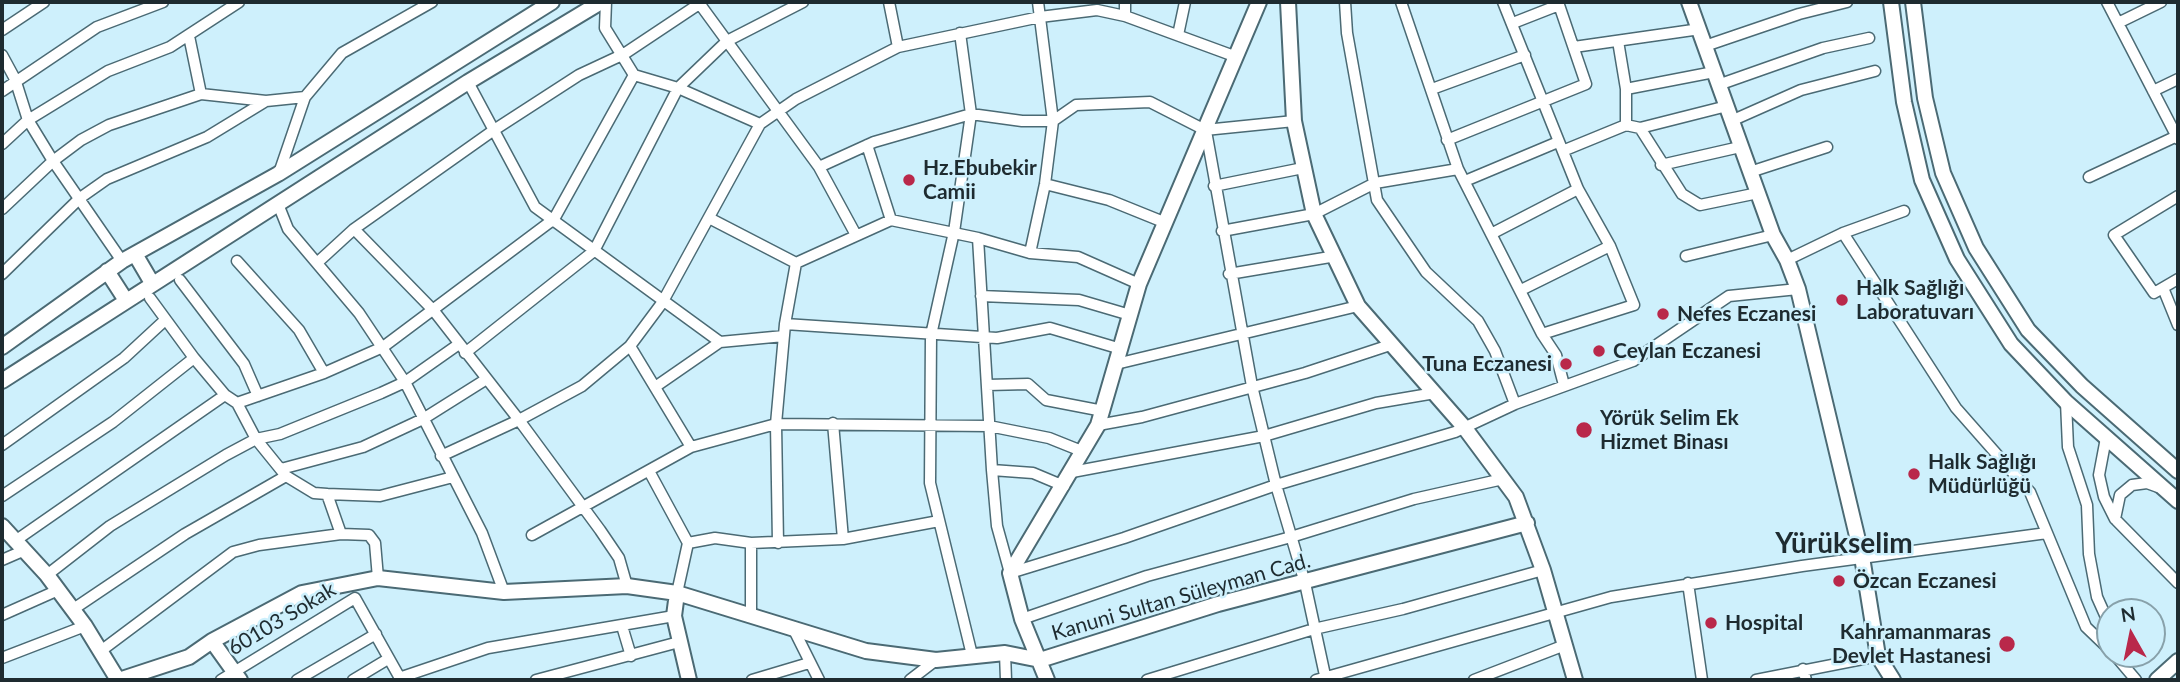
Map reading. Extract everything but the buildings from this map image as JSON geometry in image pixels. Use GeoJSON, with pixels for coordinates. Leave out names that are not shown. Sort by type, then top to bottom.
{"type":"FeatureCollection","features":[{"type":"Feature","properties":{"kind":"street"},"geometry":{"type":"LineString","coordinates":[[2,30],[44,2]]}},
{"type":"Feature","properties":{"kind":"street"},"geometry":{"type":"LineString","coordinates":[[2,91],[15,79],[97,27],[163,2]]}},
{"type":"Feature","properties":{"kind":"street"},"geometry":{"type":"LineString","coordinates":[[2,144],[28,120],[107,71],[170,47],[239,2]]}},
{"type":"Feature","properties":{"kind":"street"},"geometry":{"type":"LineString","coordinates":[[278,174],[305,97],[342,53],[432,2]]}},
{"type":"Feature","properties":{"kind":"street"},"geometry":{"type":"LineString","coordinates":[[2,347],[128,257],[278,174],[552,2]]}},
{"type":"Feature","properties":{"kind":"street"},"geometry":{"type":"LineString","coordinates":[[2,381],[125,299],[468,82],[601,2]]}},
{"type":"Feature","properties":{"kind":"street"},"geometry":{"type":"LineString","coordinates":[[606,2],[605,28],[624,54],[634,75],[678,88],[760,124]]}},
{"type":"Feature","properties":{"kind":"street"},"geometry":{"type":"LineString","coordinates":[[47,575],[110,527],[256,439],[280,435],[405,382],[462,349],[594,251],[678,88],[727,41],[803,2]]}},
{"type":"Feature","properties":{"kind":"street"},"geometry":{"type":"LineString","coordinates":[[890,2],[898,47]]}},
{"type":"Feature","properties":{"kind":"street"},"geometry":{"type":"LineString","coordinates":[[1030,253],[1045,184],[1053,121],[1038,2]]}},
{"type":"Feature","properties":{"kind":"street"},"geometry":{"type":"LineString","coordinates":[[1125,2],[1125,16]]}},
{"type":"Feature","properties":{"kind":"street"},"geometry":{"type":"LineString","coordinates":[[1178,35],[1185,2]]}},
{"type":"Feature","properties":{"kind":"street"},"geometry":{"type":"LineString","coordinates":[[1010,573],[1084,452],[1100,418],[1139,284],[1259,2]]}},
{"type":"Feature","properties":{"kind":"street"},"geometry":{"type":"LineString","coordinates":[[1288,2],[1294,121],[1314,214],[1358,306],[1436,393],[1516,497],[1543,570],[1575,680]]}},
{"type":"Feature","properties":{"kind":"street"},"geometry":{"type":"LineString","coordinates":[[1345,2],[1347,33],[1377,200],[1426,272],[1478,321],[1496,351],[1515,404]]}},
{"type":"Feature","properties":{"kind":"street"},"geometry":{"type":"LineString","coordinates":[[1401,2],[1458,169],[1542,334],[1556,355],[1564,386]]}},
{"type":"Feature","properties":{"kind":"street"},"geometry":{"type":"LineString","coordinates":[[1503,2],[1578,189],[1610,246],[1634,306],[1542,334]]}},
{"type":"Feature","properties":{"kind":"street"},"geometry":{"type":"LineString","coordinates":[[1689,2],[1773,235],[1787,260],[1798,289],[1862,558],[1878,656],[1893,680]]}},
{"type":"Feature","properties":{"kind":"street"},"geometry":{"type":"LineString","coordinates":[[1705,46],[1799,14],[1847,2]]}},
{"type":"Feature","properties":{"kind":"street"},"geometry":{"type":"LineString","coordinates":[[1891,2],[1904,102],[1919,167],[1957,259],[2011,344],[2066,402],[2178,501]]}},
{"type":"Feature","properties":{"kind":"street"},"geometry":{"type":"LineString","coordinates":[[1913,2],[1925,98],[1943,173],[1976,248],[2028,330],[2082,386],[2178,471]]}},
{"type":"Feature","properties":{"kind":"street"},"geometry":{"type":"LineString","coordinates":[[2089,177],[2178,137],[2107,2]]}},
{"type":"Feature","properties":{"kind":"street"},"geometry":{"type":"LineString","coordinates":[[2118,23],[2161,2]]}},
{"type":"Feature","properties":{"kind":"street"},"geometry":{"type":"LineString","coordinates":[[318,262],[354,229],[494,130],[579,75],[624,54],[700,3],[819,167],[856,235]]}},
{"type":"Feature","properties":{"kind":"street"},"geometry":{"type":"LineString","coordinates":[[1447,140],[1586,84],[1559,4],[1513,23]]}},
{"type":"Feature","properties":{"kind":"street"},"geometry":{"type":"LineString","coordinates":[[440,456],[519,420],[582,386],[630,346],[662,303],[760,124],[777,111],[898,47],[1040,16],[1097,10],[1125,16],[1234,56]]}},
{"type":"Feature","properties":{"kind":"street"},"geometry":{"type":"LineString","coordinates":[[1574,47],[1699,29]]}},
{"type":"Feature","properties":{"kind":"street"},"geometry":{"type":"LineString","coordinates":[[960,33],[971,114],[954,232],[931,335],[930,483],[972,655]]}},
{"type":"Feature","properties":{"kind":"street"},"geometry":{"type":"LineString","coordinates":[[189,36],[201,93]]}},
{"type":"Feature","properties":{"kind":"street"},"geometry":{"type":"LineString","coordinates":[[1626,89],[1716,79],[1823,48],[1869,38]]}},
{"type":"Feature","properties":{"kind":"street"},"geometry":{"type":"LineString","coordinates":[[1618,41],[1626,89],[1626,125]]}},
{"type":"Feature","properties":{"kind":"street"},"geometry":{"type":"LineString","coordinates":[[2,55],[15,79],[28,120],[52,161],[152,283]]}},
{"type":"Feature","properties":{"kind":"street"},"geometry":{"type":"LineString","coordinates":[[1432,89],[1525,55]]}},
{"type":"Feature","properties":{"kind":"street"},"geometry":{"type":"LineString","coordinates":[[1465,181],[1626,125],[1640,128],[1729,114],[1801,90],[1875,71]]}},
{"type":"Feature","properties":{"kind":"street"},"geometry":{"type":"LineString","coordinates":[[237,403],[324,373],[383,347],[554,219],[634,75]]}},
{"type":"Feature","properties":{"kind":"street"},"geometry":{"type":"LineString","coordinates":[[2153,91],[2178,79]]}},
{"type":"Feature","properties":{"kind":"street"},"geometry":{"type":"LineString","coordinates":[[468,82],[535,207],[662,303],[720,342]]}},
{"type":"Feature","properties":{"kind":"street"},"geometry":{"type":"LineString","coordinates":[[2,209],[52,161],[109,125],[201,93],[267,101],[305,97]]}},
{"type":"Feature","properties":{"kind":"street"},"geometry":{"type":"LineString","coordinates":[[2,274],[80,198],[107,179],[208,137],[267,101]]}},
{"type":"Feature","properties":{"kind":"street"},"geometry":{"type":"LineString","coordinates":[[819,167],[867,145],[925,125],[971,114],[1022,121],[1053,121],[1076,105],[1150,102],[1205,130],[1294,121]]}},
{"type":"Feature","properties":{"kind":"street"},"geometry":{"type":"LineString","coordinates":[[1640,128],[1661,165],[1682,194],[1700,205],[1758,193]]}},
{"type":"Feature","properties":{"kind":"street"},"geometry":{"type":"LineString","coordinates":[[1205,130],[1229,274],[1252,386],[1276,485],[1305,583],[1322,679],[1612,597],[1688,583],[2047,533]]}},
{"type":"Feature","properties":{"kind":"street"},"geometry":{"type":"LineString","coordinates":[[867,145],[891,220]]}},
{"type":"Feature","properties":{"kind":"street"},"geometry":{"type":"LineString","coordinates":[[1661,165],[1740,147]]}},
{"type":"Feature","properties":{"kind":"street"},"geometry":{"type":"LineString","coordinates":[[1750,172],[1826,147]]}},
{"type":"Feature","properties":{"kind":"street"},"geometry":{"type":"LineString","coordinates":[[1214,186],[1303,168]]}},
{"type":"Feature","properties":{"kind":"street"},"geometry":{"type":"LineString","coordinates":[[1222,231],[1314,214],[1375,183],[1458,169]]}},
{"type":"Feature","properties":{"kind":"street"},"geometry":{"type":"LineString","coordinates":[[1045,184],[1109,200],[1166,223]]}},
{"type":"Feature","properties":{"kind":"street"},"geometry":{"type":"LineString","coordinates":[[1491,234],[1578,189]]}},
{"type":"Feature","properties":{"kind":"street"},"geometry":{"type":"LineString","coordinates":[[2178,196],[2114,235],[2154,293],[2178,279]]}},
{"type":"Feature","properties":{"kind":"street"},"geometry":{"type":"LineString","coordinates":[[278,204],[288,229],[318,262],[383,347],[405,382],[440,456],[482,533],[504,592]]}},
{"type":"Feature","properties":{"kind":"street"},"geometry":{"type":"LineString","coordinates":[[1787,260],[1843,233],[1904,211]]}},
{"type":"Feature","properties":{"kind":"street"},"geometry":{"type":"LineString","coordinates":[[709,218],[796,263]]}},
{"type":"Feature","properties":{"kind":"street"},"geometry":{"type":"LineString","coordinates":[[796,263],[891,220],[954,232],[1030,253],[1078,257],[1139,284]]}},
{"type":"Feature","properties":{"kind":"street"},"geometry":{"type":"LineString","coordinates":[[354,229],[434,311],[485,380],[519,420],[586,508],[619,558],[627,586]]}},
{"type":"Feature","properties":{"kind":"street"},"geometry":{"type":"LineString","coordinates":[[1843,233],[1956,408],[2030,492],[2086,627],[2096,637]]}},
{"type":"Feature","properties":{"kind":"street"},"geometry":{"type":"LineString","coordinates":[[1686,256],[1773,235]]}},
{"type":"Feature","properties":{"kind":"street"},"geometry":{"type":"LineString","coordinates":[[978,238],[997,526],[1022,619],[1047,680]]}},
{"type":"Feature","properties":{"kind":"street"},"geometry":{"type":"LineString","coordinates":[[1521,290],[1610,246]]}},
{"type":"Feature","properties":{"kind":"street"},"geometry":{"type":"LineString","coordinates":[[1229,274],[1336,256]]}},
{"type":"Feature","properties":{"kind":"street"},"geometry":{"type":"LineString","coordinates":[[237,261],[299,330],[324,373]]}},
{"type":"Feature","properties":{"kind":"street"},"geometry":{"type":"LineString","coordinates":[[778,543],[776,425],[785,324],[796,263]]}},
{"type":"Feature","properties":{"kind":"street"},"geometry":{"type":"LineString","coordinates":[[107,271],[125,299]]}},
{"type":"Feature","properties":{"kind":"street"},"geometry":{"type":"LineString","coordinates":[[180,280],[244,364],[258,396]]}},
{"type":"Feature","properties":{"kind":"street"},"geometry":{"type":"LineString","coordinates":[[2163,288],[2178,325]]}},
{"type":"Feature","properties":{"kind":"street"},"geometry":{"type":"LineString","coordinates":[[1010,573],[1124,538],[1276,485],[1464,427],[1515,404],[1633,361],[1728,296],[1798,289]]}},
{"type":"Feature","properties":{"kind":"street"},"geometry":{"type":"LineString","coordinates":[[981,296],[1079,300],[1130,315]]}},
{"type":"Feature","properties":{"kind":"street"},"geometry":{"type":"LineString","coordinates":[[150,298],[164,321],[194,358],[225,395],[237,403],[256,439],[284,472],[314,493],[380,496],[453,477]]}},
{"type":"Feature","properties":{"kind":"street"},"geometry":{"type":"LineString","coordinates":[[1116,364],[1243,336],[1358,306]]}},
{"type":"Feature","properties":{"kind":"street"},"geometry":{"type":"LineString","coordinates":[[2,445],[124,358],[164,321]]}},
{"type":"Feature","properties":{"kind":"street"},"geometry":{"type":"LineString","coordinates":[[785,324],[997,338],[1050,328],[1121,349]]}},
{"type":"Feature","properties":{"kind":"street"},"geometry":{"type":"LineString","coordinates":[[655,387],[720,342],[784,336]]}},
{"type":"Feature","properties":{"kind":"street"},"geometry":{"type":"LineString","coordinates":[[987,385],[1028,384],[1046,400],[1100,418],[1142,417],[1352,360],[1393,344]]}},
{"type":"Feature","properties":{"kind":"street"},"geometry":{"type":"LineString","coordinates":[[630,346],[691,447]]}},
{"type":"Feature","properties":{"kind":"street"},"geometry":{"type":"LineString","coordinates":[[2,496],[113,422],[194,358]]}},
{"type":"Feature","properties":{"kind":"street"},"geometry":{"type":"LineString","coordinates":[[72,610],[284,472],[363,447],[423,418],[485,380]]}},
{"type":"Feature","properties":{"kind":"street"},"geometry":{"type":"LineString","coordinates":[[1072,472],[1264,436],[1376,403],[1436,393]]}},
{"type":"Feature","properties":{"kind":"street"},"geometry":{"type":"LineString","coordinates":[[2,560],[94,484],[155,446],[225,395]]}},
{"type":"Feature","properties":{"kind":"street"},"geometry":{"type":"LineString","coordinates":[[2066,402],[2068,447],[2087,505],[2089,554],[2097,598]]}},
{"type":"Feature","properties":{"kind":"street"},"geometry":{"type":"LineString","coordinates":[[833,423],[843,539]]}},
{"type":"Feature","properties":{"kind":"street"},"geometry":{"type":"LineString","coordinates":[[532,535],[586,508],[691,447],[776,425],[833,423],[989,426],[1049,438],[1084,452]]}},
{"type":"Feature","properties":{"kind":"street"},"geometry":{"type":"LineString","coordinates":[[2106,438],[2099,475],[2104,497],[2115,519],[2178,583]]}},
{"type":"Feature","properties":{"kind":"street"},"geometry":{"type":"LineString","coordinates":[[992,470],[1033,473],[1064,486]]}},
{"type":"Feature","properties":{"kind":"street"},"geometry":{"type":"LineString","coordinates":[[649,471],[688,543],[674,616],[684,679]]}},
{"type":"Feature","properties":{"kind":"street"},"geometry":{"type":"LineString","coordinates":[[1022,619],[1147,576],[1291,537],[1414,499],[1503,479]]}},
{"type":"Feature","properties":{"kind":"street"},"geometry":{"type":"LineString","coordinates":[[2115,519],[2120,495],[2132,485],[2147,483],[2165,489]]}},
{"type":"Feature","properties":{"kind":"street"},"geometry":{"type":"LineString","coordinates":[[327,494],[341,534]]}},
{"type":"Feature","properties":{"kind":"street"},"geometry":{"type":"LineString","coordinates":[[688,543],[715,538],[751,543],[843,539],[939,521]]}},
{"type":"Feature","properties":{"kind":"street","name":"Kanuni Sultan Süleyman Cad."},"geometry":{"type":"LineString","coordinates":[[118,680],[167,667],[189,657],[212,641],[302,593],[378,578],[504,592],[627,586],[677,593],[866,650],[936,660],[1005,653],[1040,660],[1218,604],[1305,583],[1452,540],[1527,523]]}},
{"type":"Feature","properties":{"kind":"street"},"geometry":{"type":"LineString","coordinates":[[2,526],[47,575],[56,591],[102,650],[118,680]]}},
{"type":"Feature","properties":{"kind":"street"},"geometry":{"type":"LineString","coordinates":[[102,650],[233,552],[259,545],[341,534],[369,535],[375,543],[378,578]]}},
{"type":"Feature","properties":{"kind":"street"},"geometry":{"type":"LineString","coordinates":[[751,543],[751,614]]}},
{"type":"Feature","properties":{"kind":"street"},"geometry":{"type":"LineString","coordinates":[[1147,680],[1314,629],[1404,609],[1543,570]]}},
{"type":"Feature","properties":{"kind":"street"},"geometry":{"type":"LineString","coordinates":[[1688,583],[1702,680]]}},
{"type":"Feature","properties":{"kind":"street"},"geometry":{"type":"LineString","coordinates":[[347,584],[355,598]]}},
{"type":"Feature","properties":{"kind":"street"},"geometry":{"type":"LineString","coordinates":[[2,615],[56,591]]}},
{"type":"Feature","properties":{"kind":"street","name":"60103 Sokak"},"geometry":{"type":"LineString","coordinates":[[221,680],[237,676],[355,598],[400,679]]}},
{"type":"Feature","properties":{"kind":"street"},"geometry":{"type":"LineString","coordinates":[[400,679],[488,648],[674,616]]}},
{"type":"Feature","properties":{"kind":"street"},"geometry":{"type":"LineString","coordinates":[[2,658],[85,626]]}},
{"type":"Feature","properties":{"kind":"street"},"geometry":{"type":"LineString","coordinates":[[622,626],[631,656]]}},
{"type":"Feature","properties":{"kind":"street"},"geometry":{"type":"LineString","coordinates":[[793,628],[808,663],[819,680]]}},
{"type":"Feature","properties":{"kind":"street"},"geometry":{"type":"LineString","coordinates":[[296,680],[376,634]]}},
{"type":"Feature","properties":{"kind":"street"},"geometry":{"type":"LineString","coordinates":[[212,641],[237,676]]}},
{"type":"Feature","properties":{"kind":"street"},"geometry":{"type":"LineString","coordinates":[[536,680],[679,642]]}},
{"type":"Feature","properties":{"kind":"street"},"geometry":{"type":"LineString","coordinates":[[1474,680],[1565,645]]}},
{"type":"Feature","properties":{"kind":"street"},"geometry":{"type":"LineString","coordinates":[[1005,653],[1006,680]]}},
{"type":"Feature","properties":{"kind":"street"},"geometry":{"type":"LineString","coordinates":[[1756,680],[1804,675],[1878,656]]}},
{"type":"Feature","properties":{"kind":"street"},"geometry":{"type":"LineString","coordinates":[[354,680],[388,659]]}},
{"type":"Feature","properties":{"kind":"street"},"geometry":{"type":"LineString","coordinates":[[910,680],[936,660]]}},
{"type":"Feature","properties":{"kind":"street"},"geometry":{"type":"LineString","coordinates":[[2157,680],[2178,661]]}},
{"type":"Feature","properties":{"kind":"street"},"geometry":{"type":"LineString","coordinates":[[752,680],[808,663]]}},
{"type":"Feature","properties":{"kind":"street"},"geometry":{"type":"LineString","coordinates":[[2128,668],[2136,680]]}},
{"type":"Feature","properties":{"kind":"place","name":"Hz.Ebubekir Camii"},"geometry":{"type":"Point","coordinates":[909,180]}},
{"type":"Feature","properties":{"kind":"place","name":"Halk Sağlığı Laboratuvarı"},"geometry":{"type":"Point","coordinates":[1842,300]}},
{"type":"Feature","properties":{"kind":"place","name":"Nefes Eczanesi"},"geometry":{"type":"Point","coordinates":[1663,314]}},
{"type":"Feature","properties":{"kind":"place","name":"Ceylan Eczanesi"},"geometry":{"type":"Point","coordinates":[1599,351]}},
{"type":"Feature","properties":{"kind":"place","name":"Tuna Eczanesi"},"geometry":{"type":"Point","coordinates":[1566,364]}},
{"type":"Feature","properties":{"kind":"place","name":"Yörük Selim Ek Hizmet Binası"},"geometry":{"type":"Point","coordinates":[1584,430]}},
{"type":"Feature","properties":{"kind":"place","name":"Halk Sağlığı Müdürlüğü"},"geometry":{"type":"Point","coordinates":[1914,474]}},
{"type":"Feature","properties":{"kind":"place","name":"Özcan Eczanesi"},"geometry":{"type":"Point","coordinates":[1839,581]}},
{"type":"Feature","properties":{"kind":"place","name":"Hospital"},"geometry":{"type":"Point","coordinates":[1711,623]}},
{"type":"Feature","properties":{"kind":"place","name":"Kahramanmaras Devlet Hastanesi"},"geometry":{"type":"Point","coordinates":[2007,644]}},
{"type":"Feature","properties":{"kind":"district","name":"Yürükselim"},"geometry":{"type":"Point","coordinates":[1844,544]}}]}
